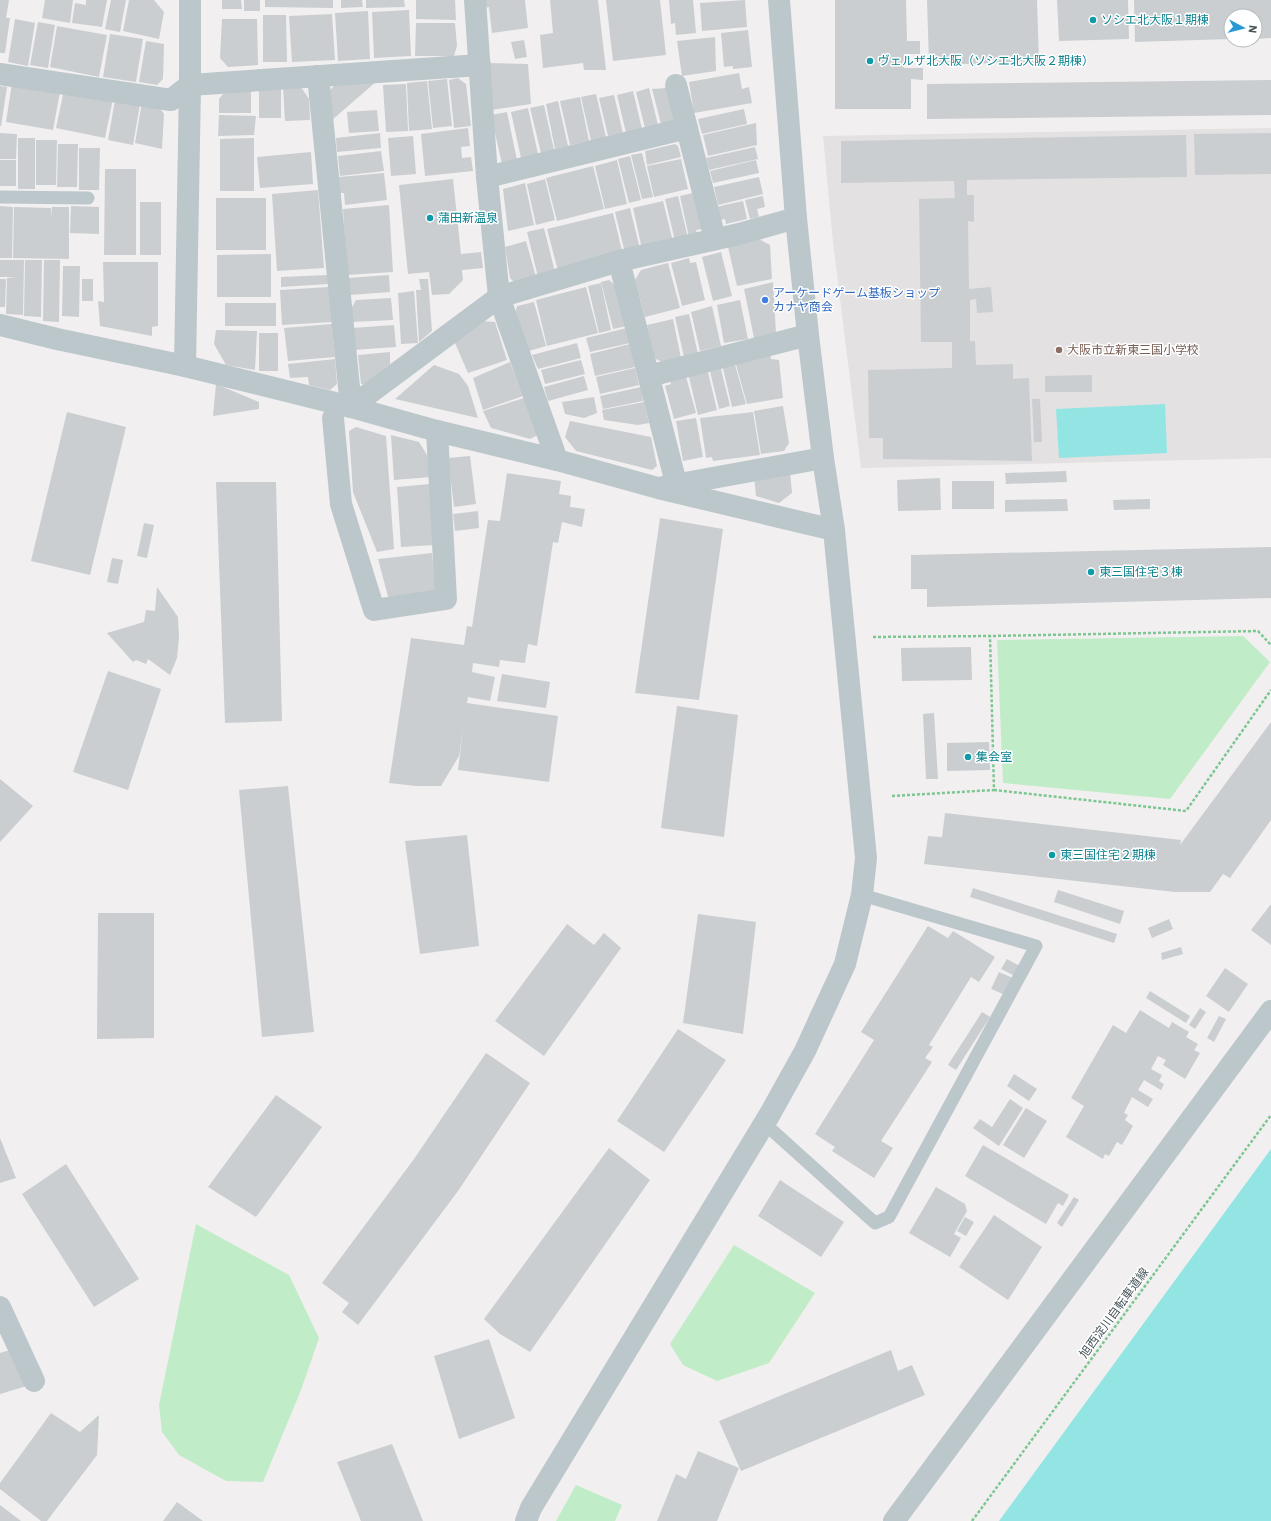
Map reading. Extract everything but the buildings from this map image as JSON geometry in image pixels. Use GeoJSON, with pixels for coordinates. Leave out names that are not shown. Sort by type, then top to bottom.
{"type":"FeatureCollection","features":[{"type":"Feature","properties":{"kind":"street"},"geometry":{"type":"LineString","coordinates":[[185,366],[190,0]]}},
{"type":"Feature","properties":{"kind":"street"},"geometry":{"type":"LineString","coordinates":[[475,0],[487,177],[499,297],[557,460]]}},
{"type":"Feature","properties":{"kind":"street"},"geometry":{"type":"LineString","coordinates":[[526,1521],[531,1508],[806,1051],[844,964],[862,895],[866,858],[834,530],[823,458],[808,335],[796,218],[779,0]]}},
{"type":"Feature","properties":{"kind":"street"},"geometry":{"type":"LineString","coordinates":[[0,74],[171,100],[190,85],[480,65]]}},
{"type":"Feature","properties":{"kind":"street"},"geometry":{"type":"LineString","coordinates":[[318,76],[342,412],[341,504],[374,610],[446,599],[437,431]]}},
{"type":"Feature","properties":{"kind":"street"},"geometry":{"type":"LineString","coordinates":[[676,85],[715,239]]}},
{"type":"Feature","properties":{"kind":"street"},"geometry":{"type":"LineString","coordinates":[[487,177],[687,128]]}},
{"type":"Feature","properties":{"kind":"street"},"geometry":{"type":"LineString","coordinates":[[342,412],[499,297],[619,261],[739,234],[796,218]]}},
{"type":"Feature","properties":{"kind":"street"},"geometry":{"type":"LineString","coordinates":[[619,261],[649,376],[667,486]]}},
{"type":"Feature","properties":{"kind":"street"},"geometry":{"type":"LineString","coordinates":[[0,325],[57,339],[185,366],[342,412],[437,431],[667,486],[834,530]]}},
{"type":"Feature","properties":{"kind":"street"},"geometry":{"type":"LineString","coordinates":[[649,376],[808,335]]}},
{"type":"Feature","properties":{"kind":"street"},"geometry":{"type":"LineString","coordinates":[[667,486],[823,458]]}},
{"type":"Feature","properties":{"kind":"street"},"geometry":{"type":"LineString","coordinates":[[894,1521],[1271,1011]]}},
{"type":"Feature","properties":{"kind":"street"},"geometry":{"type":"LineString","coordinates":[[0,1307],[34,1381]]}},
{"type":"Feature","properties":{"kind":"lane"},"geometry":{"type":"LineString","coordinates":[[0,198],[88,198]]}},
{"type":"Feature","properties":{"kind":"lane"},"geometry":{"type":"LineString","coordinates":[[764,1123],[875,1222],[889,1217],[1036,946],[862,895]]}},
{"type":"Feature","properties":{"kind":"path"},"geometry":{"type":"LineString","coordinates":[[873,638],[1258,631],[1271,645]]}},
{"type":"Feature","properties":{"kind":"path"},"geometry":{"type":"LineString","coordinates":[[990,636],[994,790]]}},
{"type":"Feature","properties":{"kind":"path"},"geometry":{"type":"LineString","coordinates":[[892,796],[994,790],[1186,811],[1271,690]]}},
{"type":"Feature","properties":{"kind":"path","name":"旭西淀川自転車道線"},"geometry":{"type":"LineString","coordinates":[[972,1521],[1271,1115]]}},
{"type":"Feature","properties":{"kind":"shaded area","name":"大阪市立新東三国小学校"},"geometry":{"type":"Polygon","coordinates":[[[1271,128],[1271,458],[861,468],[833,242],[823,136],[1271,128]]]}},
{"type":"Feature","properties":{"kind":"green space"},"geometry":{"type":"Polygon","coordinates":[[[1243,636],[1270,662],[1170,799],[1003,783],[997,640],[1243,636]]]}},
{"type":"Feature","properties":{"kind":"green space"},"geometry":{"type":"Polygon","coordinates":[[[196,1224],[289,1275],[319,1338],[301,1390],[263,1482],[226,1481],[179,1455],[162,1432],[159,1405],[196,1224]]]}},
{"type":"Feature","properties":{"kind":"green space"},"geometry":{"type":"Polygon","coordinates":[[[734,1245],[815,1293],[769,1363],[717,1381],[683,1365],[670,1344],[734,1245]]]}},
{"type":"Feature","properties":{"kind":"green space"},"geometry":{"type":"Polygon","coordinates":[[[576,1485],[622,1505],[615,1521],[556,1521],[576,1485]]]}},
{"type":"Feature","properties":{"kind":"water"},"geometry":{"type":"Polygon","coordinates":[[[1165,404],[1167,453],[1059,458],[1056,409],[1165,404]]]}},
{"type":"Feature","properties":{"kind":"water"},"geometry":{"type":"Polygon","coordinates":[[[1271,1149],[1271,1521],[999,1521],[1271,1149]]]}},
{"type":"Feature","properties":{"kind":"place","name":"ソシエ北大阪１期棟"},"geometry":{"type":"Point","coordinates":[1093,20]}},
{"type":"Feature","properties":{"kind":"place","name":"ヴェルザ北大阪（ソシエ北大阪２期棟）"},"geometry":{"type":"Point","coordinates":[870,61]}},
{"type":"Feature","properties":{"kind":"place","name":"蒲田新温泉"},"geometry":{"type":"Point","coordinates":[430,218]}},
{"type":"Feature","properties":{"kind":"place","name":"アーケードゲーム基板ショップ カナヤ商会"},"geometry":{"type":"Point","coordinates":[765,300]}},
{"type":"Feature","properties":{"kind":"place","name":"大阪市立新東三国小学校"},"geometry":{"type":"Point","coordinates":[1059,350]}},
{"type":"Feature","properties":{"kind":"place","name":"東三国住宅３棟"},"geometry":{"type":"Point","coordinates":[1091,572]}},
{"type":"Feature","properties":{"kind":"place","name":"集会室"},"geometry":{"type":"Point","coordinates":[968,757]}},
{"type":"Feature","properties":{"kind":"place","name":"東三国住宅２期棟"},"geometry":{"type":"Point","coordinates":[1052,855]}}]}
